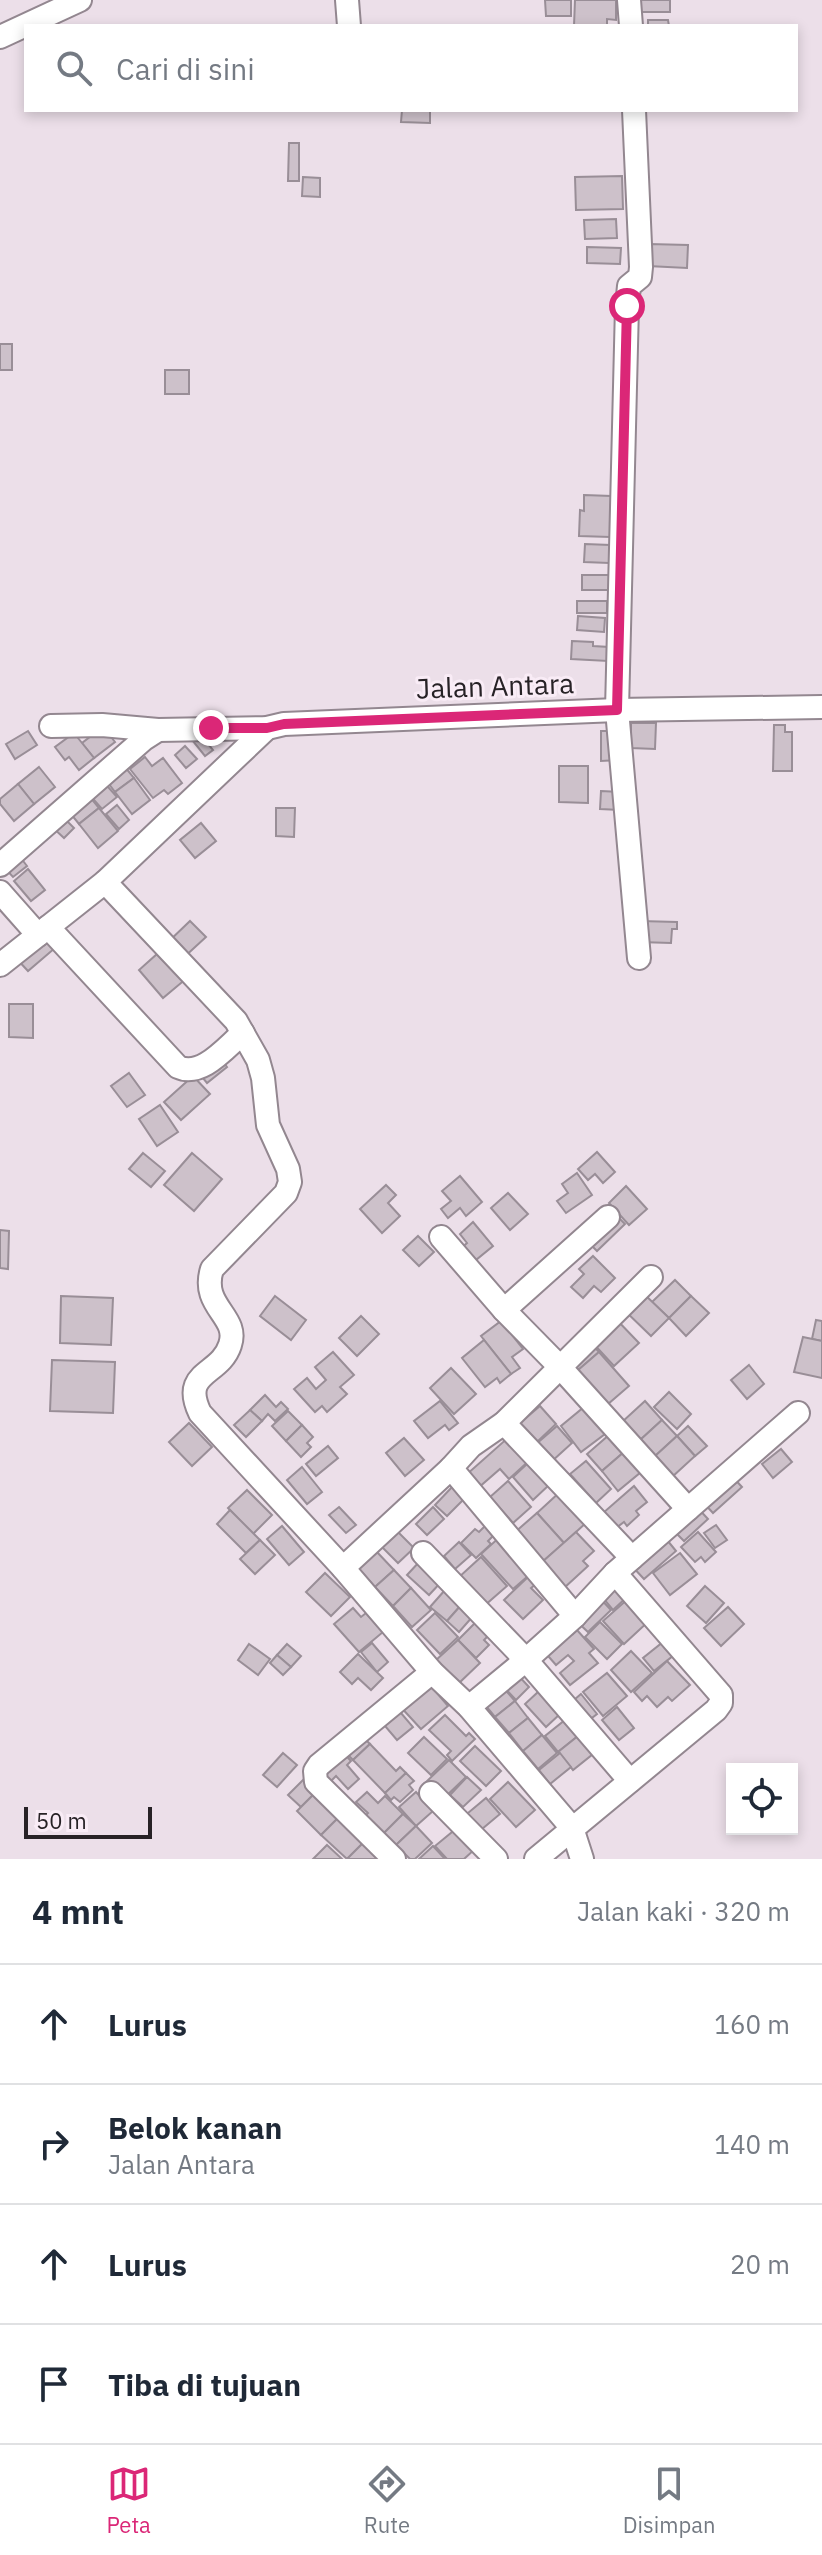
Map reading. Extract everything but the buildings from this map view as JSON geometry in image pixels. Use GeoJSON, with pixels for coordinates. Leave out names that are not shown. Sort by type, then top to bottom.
{"type":"FeatureCollection","features":[{"type":"Feature","properties":{"kind":"street"},"geometry":{"type":"LineString","coordinates":[[28,24],[80,0]]}},
{"type":"Feature","properties":{"kind":"street"},"geometry":{"type":"LineString","coordinates":[[347,0],[349,24]]}},
{"type":"Feature","properties":{"kind":"street"},"geometry":{"type":"LineString","coordinates":[[629,0],[631,24]]}},
{"type":"Feature","properties":{"kind":"street"},"geometry":{"type":"LineString","coordinates":[[0,37],[24,26]]}},
{"type":"Feature","properties":{"kind":"street"},"geometry":{"type":"LineString","coordinates":[[634,112],[641,267],[640,277],[629,286],[627,306],[617,710],[639,958]]}},
{"type":"Feature","properties":{"kind":"street","name":"Jalan Antara"},"geometry":{"type":"LineString","coordinates":[[51,726],[102,725],[158,730],[267,728],[284,724],[617,710],[822,707]]}},
{"type":"Feature","properties":{"kind":"street"},"geometry":{"type":"LineString","coordinates":[[0,965],[105,882],[267,728]]}},
{"type":"Feature","properties":{"kind":"street"},"geometry":{"type":"LineString","coordinates":[[0,865],[158,730]]}},
{"type":"Feature","properties":{"kind":"street"},"geometry":{"type":"LineString","coordinates":[[105,882],[236,1021],[258,1060],[268,1125],[288,1169],[290,1182],[286,1193],[212,1269],[210,1295],[232,1327],[230,1345],[219,1363],[207,1370],[192,1397],[200,1413],[343,1568],[432,1672],[469,1707],[572,1828],[582,1859]]}},
{"type":"Feature","properties":{"kind":"street"},"geometry":{"type":"LineString","coordinates":[[0,892],[178,1067],[186,1071],[205,1066],[243,1033]]}},
{"type":"Feature","properties":{"kind":"street"},"geometry":{"type":"LineString","coordinates":[[504,1310],[608,1217]]}},
{"type":"Feature","properties":{"kind":"street"},"geometry":{"type":"LineString","coordinates":[[441,1237],[504,1310],[560,1367],[688,1509]]}},
{"type":"Feature","properties":{"kind":"street"},"geometry":{"type":"LineString","coordinates":[[343,1568],[471,1446],[504,1423],[651,1277]]}},
{"type":"Feature","properties":{"kind":"street"},"geometry":{"type":"LineString","coordinates":[[469,1707],[526,1660],[575,1616],[624,1565],[798,1413]]}},
{"type":"Feature","properties":{"kind":"street"},"geometry":{"type":"LineString","coordinates":[[504,1423],[624,1565],[721,1695],[721,1703],[716,1710],[536,1859]]}},
{"type":"Feature","properties":{"kind":"street"},"geometry":{"type":"LineString","coordinates":[[451,1468],[575,1616]]}},
{"type":"Feature","properties":{"kind":"street"},"geometry":{"type":"LineString","coordinates":[[423,1553],[526,1660],[630,1781]]}},
{"type":"Feature","properties":{"kind":"street"},"geometry":{"type":"LineString","coordinates":[[394,1859],[316,1782],[315,1771],[432,1672]]}},
{"type":"Feature","properties":{"kind":"street"},"geometry":{"type":"LineString","coordinates":[[431,1793],[496,1859]]}},
{"type":"Feature","properties":{"kind":"route"},"geometry":{"type":"LineString","coordinates":[[211,728],[267,728],[284,724],[617,710],[627,306]]}}]}
